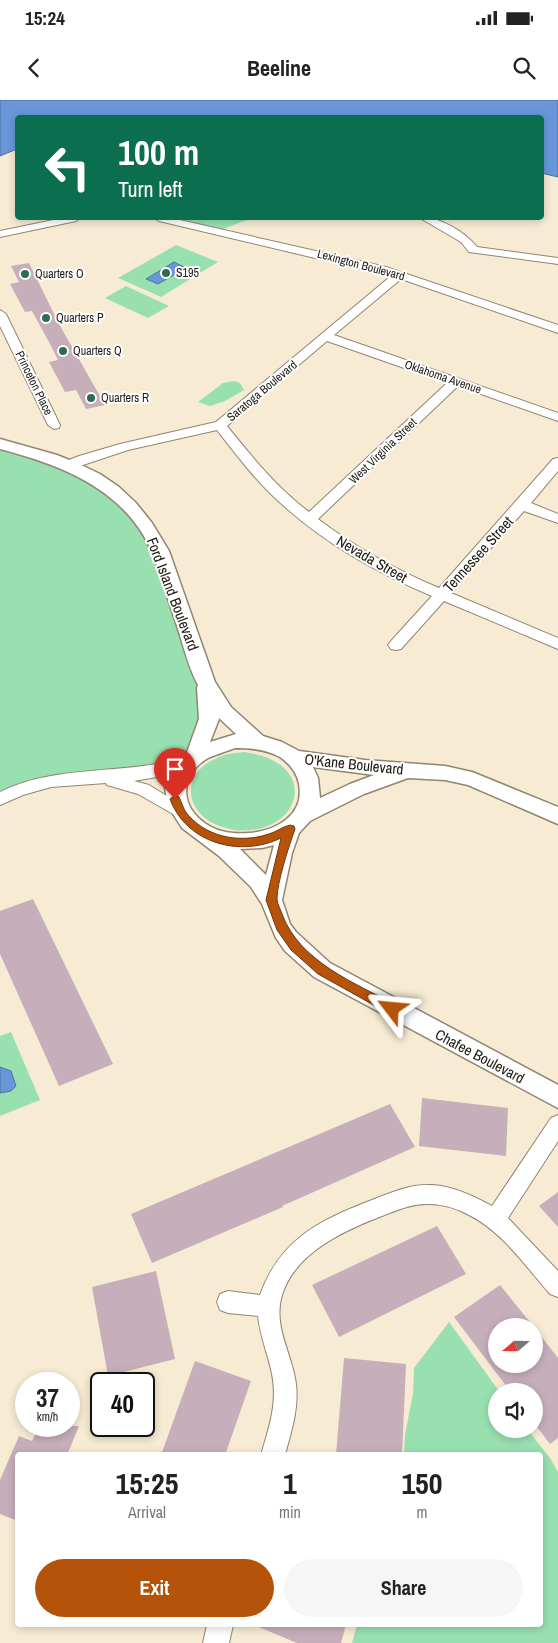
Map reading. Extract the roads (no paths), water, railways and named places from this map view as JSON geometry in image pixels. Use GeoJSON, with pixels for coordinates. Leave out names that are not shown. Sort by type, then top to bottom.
{"type":"FeatureCollection","features":[{"type":"Feature","properties":{"kind":"street"},"geometry":{"type":"LineString","coordinates":[[0,234],[66,220]]}},
{"type":"Feature","properties":{"kind":"street","name":"Lexington Boulevard"},"geometry":{"type":"LineString","coordinates":[[168,220],[382,269],[558,329]]}},
{"type":"Feature","properties":{"kind":"street"},"geometry":{"type":"LineString","coordinates":[[429,220],[465,240],[473,250],[558,261]]}},
{"type":"Feature","properties":{"kind":"street","name":"Saratoga Boulevard"},"geometry":{"type":"LineString","coordinates":[[69,465],[84,459],[148,442],[220,425],[399,275]]}},
{"type":"Feature","properties":{"kind":"street","name":"Princeton Place"},"geometry":{"type":"LineString","coordinates":[[0,314],[54,425]]}},
{"type":"Feature","properties":{"kind":"street","name":"Oklahoma Avenue"},"geometry":{"type":"LineString","coordinates":[[327,337],[558,417]]}},
{"type":"Feature","properties":{"kind":"street","name":"West Virginia Street"},"geometry":{"type":"LineString","coordinates":[[310,520],[455,382]]}},
{"type":"Feature","properties":{"kind":"street","name":"Nevada Street"},"geometry":{"type":"LineString","coordinates":[[220,425],[250,464],[289,504],[337,540],[370,561],[441,595],[558,644]]}},
{"type":"Feature","properties":{"kind":"street","name":"Ford Island Boulevard"},"geometry":{"type":"LineString","coordinates":[[0,444],[48,456],[69,465],[92,476],[130,504],[151,532],[160,551],[206,683],[224,712],[256,741]]}},
{"type":"Feature","properties":{"kind":"street","name":"Tennessee Street"},"geometry":{"type":"LineString","coordinates":[[396,645],[522,506],[558,462]]}},
{"type":"Feature","properties":{"kind":"street"},"geometry":{"type":"LineString","coordinates":[[522,506],[558,519]]}},
{"type":"Feature","properties":{"kind":"street","name":"Ford Island Boulevard"},"geometry":{"type":"LineString","coordinates":[[192,759],[209,719],[206,683]]}},
{"type":"Feature","properties":{"kind":"street"},"geometry":{"type":"LineString","coordinates":[[0,799],[27,786],[49,781],[146,773],[192,759],[220,744],[234,741],[256,741],[277,747],[295,758],[306,770],[311,785],[311,800],[281,853],[271,900]]}},
{"type":"Feature","properties":{"kind":"street","name":"O'Kane Boulevard"},"geometry":{"type":"LineString","coordinates":[[295,758],[365,767],[413,769],[445,773],[472,779],[556,811]]}},
{"type":"Feature","properties":{"kind":"street"},"geometry":{"type":"LineString","coordinates":[[180,812],[175,799],[175,786],[179,774],[192,759]]}},
{"type":"Feature","properties":{"kind":"street","name":"O'Kane Boulevard"},"geometry":{"type":"LineString","coordinates":[[297,822],[357,789],[382,778],[413,769]]}},
{"type":"Feature","properties":{"kind":"street"},"geometry":{"type":"LineString","coordinates":[[98,776],[142,789],[180,812],[197,830],[229,842],[251,842],[272,838],[297,822]]}},
{"type":"Feature","properties":{"kind":"street","name":"Chafee Boulevard"},"geometry":{"type":"LineString","coordinates":[[209,836],[251,874],[271,900],[281,927],[295,947],[322,970],[558,1097]]}},
{"type":"Feature","properties":{"kind":"street"},"geometry":{"type":"LineString","coordinates":[[495,1220],[558,1124]]}},
{"type":"Feature","properties":{"kind":"street"},"geometry":{"type":"LineString","coordinates":[[274,1452],[286,1399],[284,1374],[275,1344],[269,1307],[274,1288],[289,1260],[298,1250],[330,1226],[401,1198],[430,1194],[447,1198],[479,1209],[495,1220],[558,1287]]}},
{"type":"Feature","properties":{"kind":"street"},"geometry":{"type":"LineString","coordinates":[[228,1302],[269,1307]]}},
{"type":"Feature","properties":{"kind":"street"},"geometry":{"type":"LineString","coordinates":[[216,1643],[220,1627]]}},
{"type":"Feature","properties":{"kind":"water"},"geometry":{"type":"Polygon","coordinates":[[[0,100],[558,100],[558,177],[544,174],[544,115],[15,115],[15,150],[0,156],[0,100]]]}},
{"type":"Feature","properties":{"kind":"water","name":"S195"},"geometry":{"type":"Polygon","coordinates":[[[174,262],[186,268],[158,284],[146,279],[174,262]]]}},
{"type":"Feature","properties":{"kind":"water"},"geometry":{"type":"Polygon","coordinates":[[[0,1067],[11,1071],[16,1086],[11,1091],[0,1093],[0,1067]]]}},
{"type":"Feature","properties":{"kind":"place","name":"S195"},"geometry":{"type":"Point","coordinates":[166,273]}},
{"type":"Feature","properties":{"kind":"place","name":"Quarters O"},"geometry":{"type":"Point","coordinates":[25,274]}},
{"type":"Feature","properties":{"kind":"place","name":"Quarters P"},"geometry":{"type":"Point","coordinates":[46,318]}},
{"type":"Feature","properties":{"kind":"place","name":"Quarters Q"},"geometry":{"type":"Point","coordinates":[63,351]}},
{"type":"Feature","properties":{"kind":"place","name":"Quarters R"},"geometry":{"type":"Point","coordinates":[91,398]}}]}
